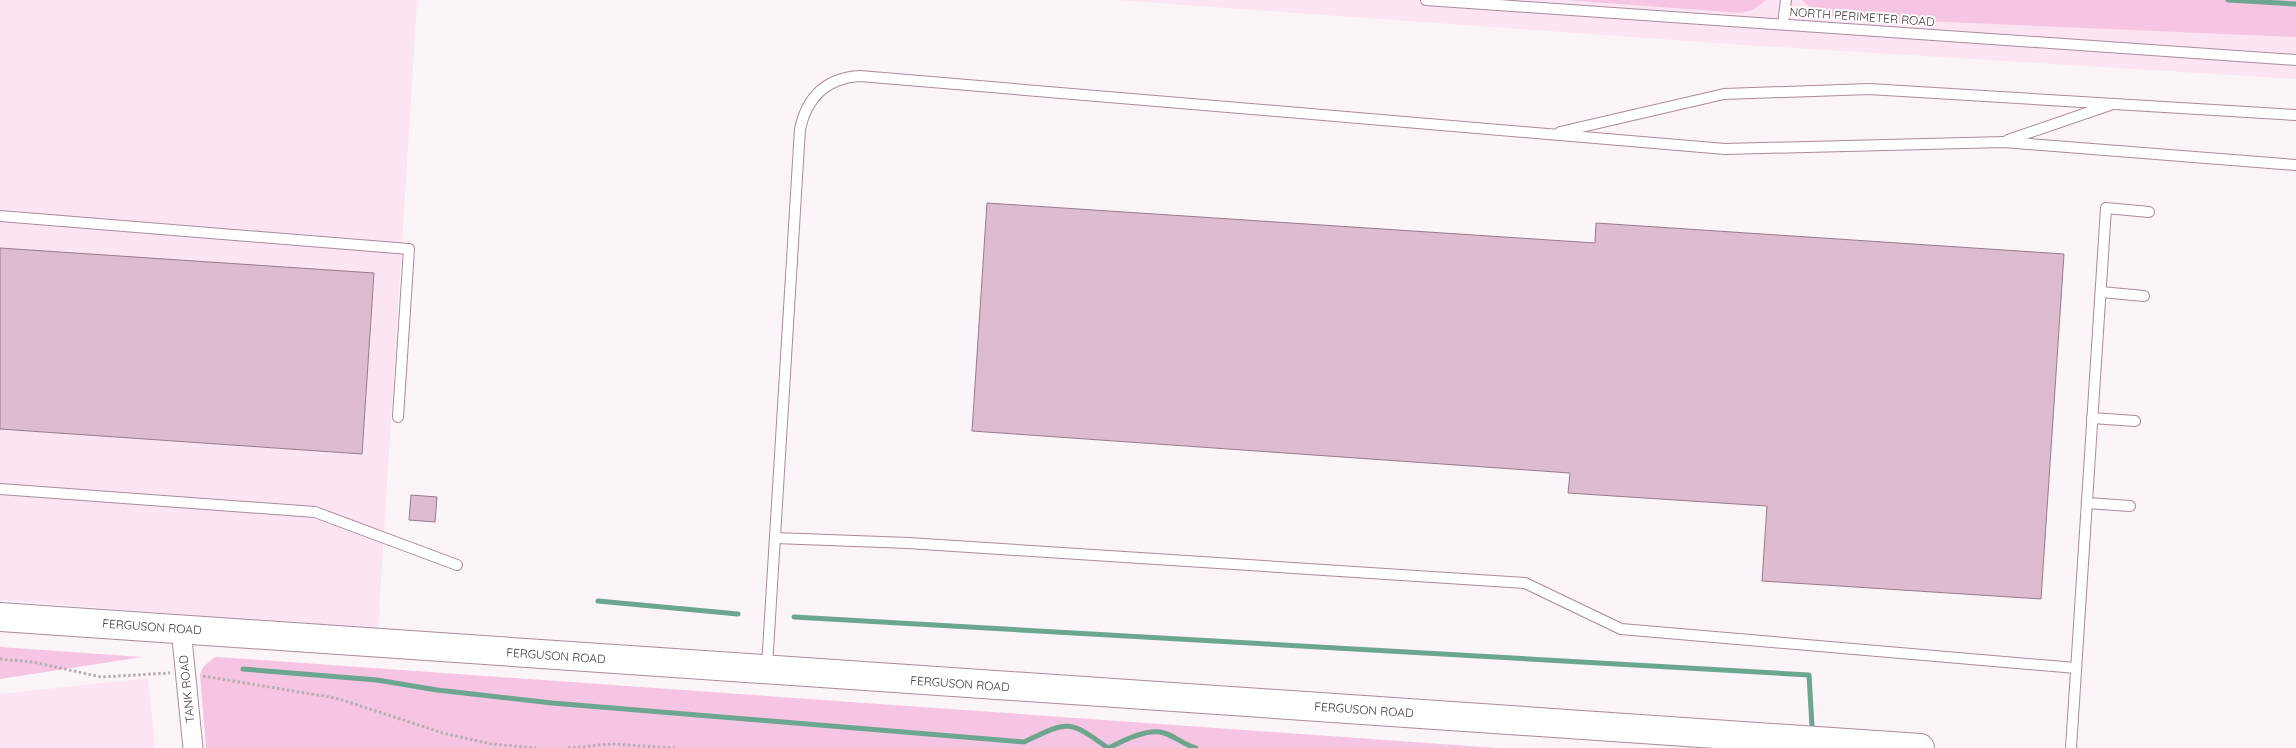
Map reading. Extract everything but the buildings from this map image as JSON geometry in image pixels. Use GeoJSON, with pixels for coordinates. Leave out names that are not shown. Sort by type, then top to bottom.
{"type":"FeatureCollection","features":[{"type":"Feature","properties":{"kind":"street","name":"FERGUSON ROAD"},"geometry":{"type":"LineString","coordinates":[[0,617],[766,671],[1920,748]]}},
{"type":"Feature","properties":{"kind":"street","name":"TANK ROAD"},"geometry":{"type":"LineString","coordinates":[[181,629],[193,748]]}},
{"type":"Feature","properties":{"kind":"lane","name":"NORTH PERIMETER ROAD"},"geometry":{"type":"LineString","coordinates":[[1426,0],[2296,60]]}},
{"type":"Feature","properties":{"kind":"lane"},"geometry":{"type":"LineString","coordinates":[[1782,24],[1786,0]]}},
{"type":"Feature","properties":{"kind":"lane"},"geometry":{"type":"LineString","coordinates":[[766,671],[800,129],[806,107],[817,93],[844,77],[860,76],[1726,149],[2004,142],[2296,165]]}},
{"type":"Feature","properties":{"kind":"lane"},"geometry":{"type":"LineString","coordinates":[[1549,135],[1724,94],[1869,89],[2296,115]]}},
{"type":"Feature","properties":{"kind":"lane"},"geometry":{"type":"LineString","coordinates":[[2004,142],[2116,103]]}},
{"type":"Feature","properties":{"kind":"lane"},"geometry":{"type":"LineString","coordinates":[[2071,748],[2106,208],[2149,212]]}},
{"type":"Feature","properties":{"kind":"lane"},"geometry":{"type":"LineString","coordinates":[[0,216],[409,250],[398,417]]}},
{"type":"Feature","properties":{"kind":"lane"},"geometry":{"type":"LineString","coordinates":[[2101,292],[2144,296]]}},
{"type":"Feature","properties":{"kind":"lane"},"geometry":{"type":"LineString","coordinates":[[2092,418],[2135,421]]}},
{"type":"Feature","properties":{"kind":"lane"},"geometry":{"type":"LineString","coordinates":[[0,489],[315,512],[457,566]]}},
{"type":"Feature","properties":{"kind":"lane"},"geometry":{"type":"LineString","coordinates":[[2087,503],[2130,506]]}},
{"type":"Feature","properties":{"kind":"lane"},"geometry":{"type":"LineString","coordinates":[[775,538],[926,544],[1525,583],[1621,629],[2076,668]]}},
{"type":"Feature","properties":{"kind":"path"},"geometry":{"type":"LineString","coordinates":[[0,659],[33,662],[101,677],[173,673]]}},
{"type":"Feature","properties":{"kind":"path"},"geometry":{"type":"LineString","coordinates":[[200,675],[336,698],[442,733],[491,744],[536,748]]}},
{"type":"Feature","properties":{"kind":"path"},"geometry":{"type":"LineString","coordinates":[[568,748],[612,744],[675,748]]}},
{"type":"Feature","properties":{"kind":"shaded area"},"geometry":{"type":"Polygon","coordinates":[[[0,0],[417,0],[378,631],[0,600],[0,0]]]}},
{"type":"Feature","properties":{"kind":"shaded area"},"geometry":{"type":"Polygon","coordinates":[[[1117,0],[2296,0],[2296,79],[1729,44],[1117,0]]]}},
{"type":"Feature","properties":{"kind":"shaded area"},"geometry":{"type":"Polygon","coordinates":[[[1565,0],[1766,0],[1754,9],[1742,13],[1565,0]]]}},
{"type":"Feature","properties":{"kind":"shaded area"},"geometry":{"type":"Polygon","coordinates":[[[1802,0],[2296,0],[2296,37],[1827,17],[1815,12],[1802,0]]]}},
{"type":"Feature","properties":{"kind":"shaded area"},"geometry":{"type":"Polygon","coordinates":[[[0,647],[142,657],[0,679],[0,647]]]}},
{"type":"Feature","properties":{"kind":"shaded area"},"geometry":{"type":"Polygon","coordinates":[[[215,657],[1498,748],[206,748],[200,675],[203,667],[215,657]]]}},
{"type":"Feature","properties":{"kind":"shaded area"},"geometry":{"type":"Polygon","coordinates":[[[148,678],[155,748],[0,748],[0,694],[148,678]]]}},
{"type":"Feature","properties":{"kind":"waterway"},"geometry":{"type":"LineString","coordinates":[[2228,0],[2296,4]]}},
{"type":"Feature","properties":{"kind":"waterway"},"geometry":{"type":"LineString","coordinates":[[598,601],[738,614]]}},
{"type":"Feature","properties":{"kind":"waterway"},"geometry":{"type":"LineString","coordinates":[[794,617],[1809,675],[1812,726]]}},
{"type":"Feature","properties":{"kind":"waterway"},"geometry":{"type":"LineString","coordinates":[[243,669],[377,680],[437,690],[552,703],[1024,742],[1050,730],[1067,726],[1084,732],[1108,748]]}},
{"type":"Feature","properties":{"kind":"waterway"},"geometry":{"type":"LineString","coordinates":[[1109,748],[1136,736],[1151,732],[1168,734],[1196,748]]}}]}
